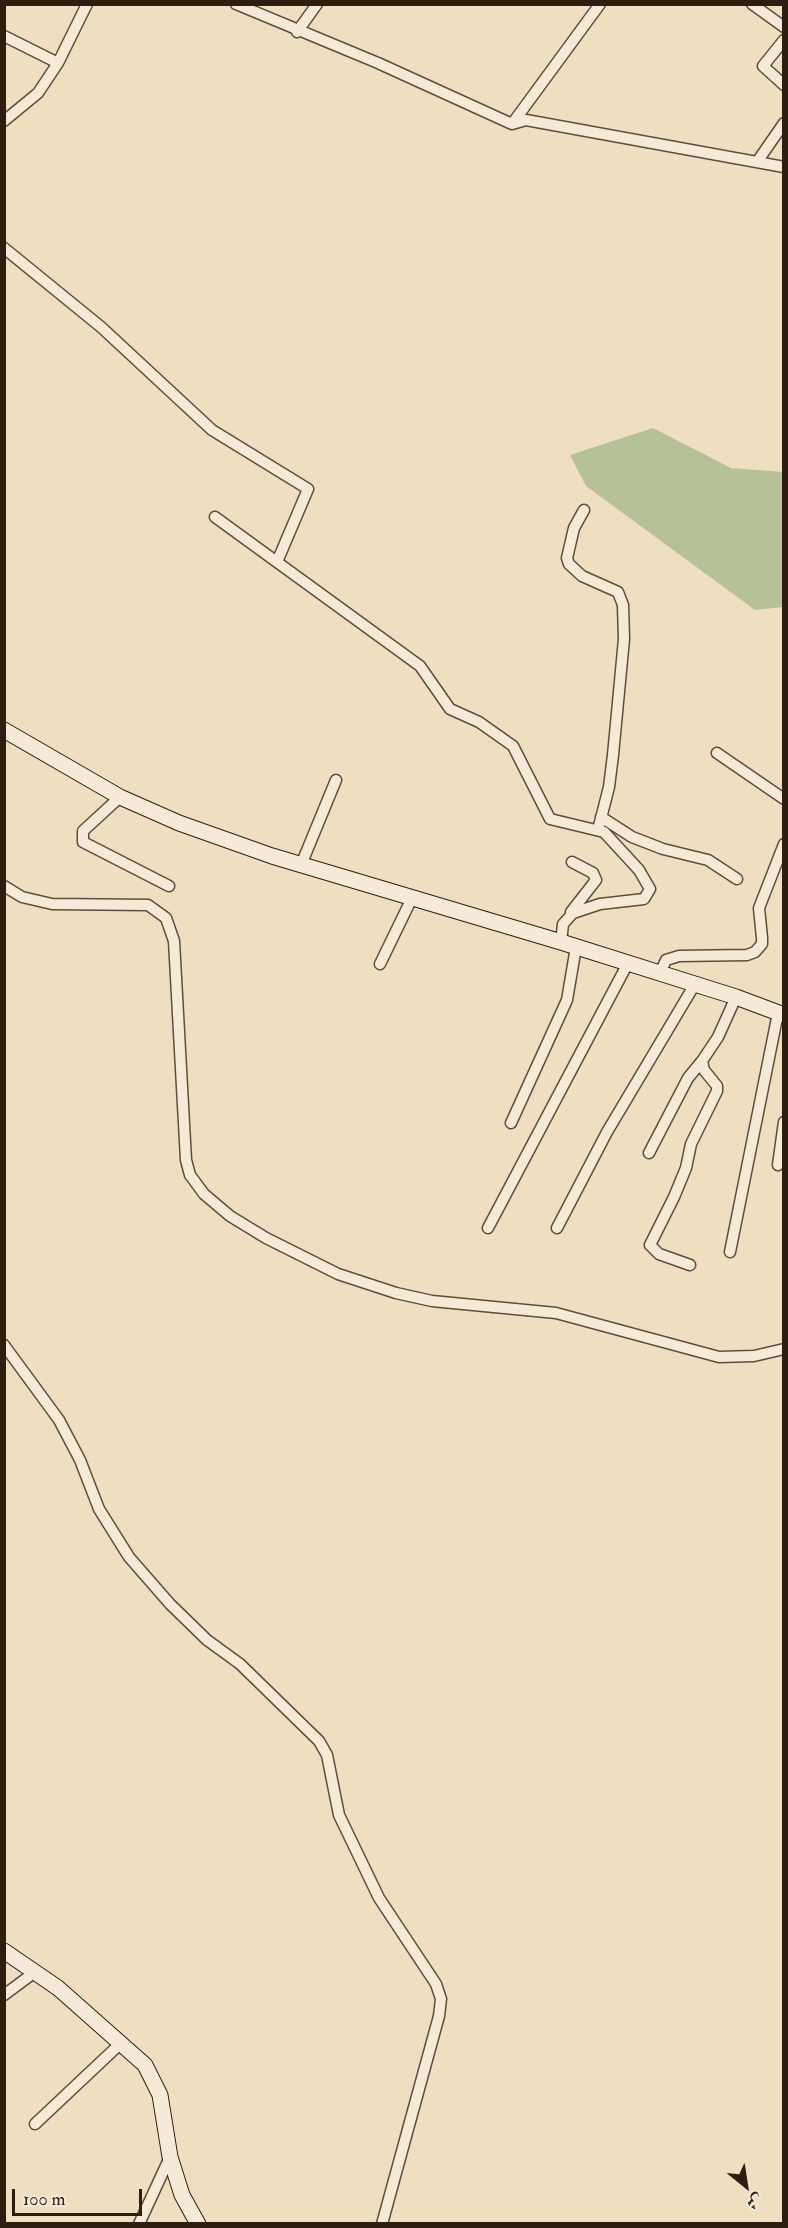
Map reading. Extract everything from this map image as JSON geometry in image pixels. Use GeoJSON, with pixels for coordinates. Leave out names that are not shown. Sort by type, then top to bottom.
{"type":"FeatureCollection","features":[{"type":"Feature","properties":{"kind":"main road"},"geometry":{"type":"LineString","coordinates":[[5,732],[120,797],[179,823],[301,865],[568,944],[736,997],[781,1014]]}},
{"type":"Feature","properties":{"kind":"main road"},"geometry":{"type":"LineString","coordinates":[[4,1951],[58,1988],[121,2043],[152,2074],[160,2095],[170,2157],[182,2195],[198,2223]]}},
{"type":"Feature","properties":{"kind":"street"},"geometry":{"type":"LineString","coordinates":[[4,121],[38,93],[58,63],[87,4]]}},
{"type":"Feature","properties":{"kind":"street"},"geometry":{"type":"LineString","coordinates":[[236,4],[297,32],[378,63],[512,124],[526,120],[783,166]]}},
{"type":"Feature","properties":{"kind":"street"},"geometry":{"type":"LineString","coordinates":[[297,32],[317,4]]}},
{"type":"Feature","properties":{"kind":"street"},"geometry":{"type":"LineString","coordinates":[[512,124],[600,4]]}},
{"type":"Feature","properties":{"kind":"street"},"geometry":{"type":"LineString","coordinates":[[752,4],[783,27]]}},
{"type":"Feature","properties":{"kind":"street"},"geometry":{"type":"LineString","coordinates":[[4,36],[58,63]]}},
{"type":"Feature","properties":{"kind":"street"},"geometry":{"type":"LineString","coordinates":[[783,40],[763,66],[783,85]]}},
{"type":"Feature","properties":{"kind":"street"},"geometry":{"type":"LineString","coordinates":[[757,162],[783,123]]}},
{"type":"Feature","properties":{"kind":"street"},"geometry":{"type":"LineString","coordinates":[[4,248],[102,327],[212,430],[308,489],[277,562]]}},
{"type":"Feature","properties":{"kind":"street"},"geometry":{"type":"LineString","coordinates":[[584,510],[574,528],[567,558],[573,569],[582,576],[618,592],[623,605],[624,639],[613,755],[609,787],[598,830]]}},
{"type":"Feature","properties":{"kind":"street"},"geometry":{"type":"LineString","coordinates":[[215,517],[420,666],[450,709],[479,722],[513,746],[550,819],[604,832],[648,881],[648,895],[636,901],[589,906],[567,917]]}},
{"type":"Feature","properties":{"kind":"street"},"geometry":{"type":"LineString","coordinates":[[717,753],[783,799]]}},
{"type":"Feature","properties":{"kind":"street"},"geometry":{"type":"LineString","coordinates":[[301,865],[336,780]]}},
{"type":"Feature","properties":{"kind":"street"},"geometry":{"type":"LineString","coordinates":[[120,797],[83,831],[83,843],[169,886]]}},
{"type":"Feature","properties":{"kind":"street"},"geometry":{"type":"LineString","coordinates":[[601,817],[633,837],[663,849],[708,860],[737,879]]}},
{"type":"Feature","properties":{"kind":"street"},"geometry":{"type":"LineString","coordinates":[[660,973],[666,960],[679,956],[747,955],[762,944],[759,908],[783,844]]}},
{"type":"Feature","properties":{"kind":"street"},"geometry":{"type":"LineString","coordinates":[[511,1123],[567,1000],[568,944],[563,924],[596,880],[592,873],[572,862]]}},
{"type":"Feature","properties":{"kind":"street"},"geometry":{"type":"LineString","coordinates":[[4,886],[22,897],[52,904],[148,905],[157,909],[166,918],[174,941],[186,1160],[190,1175],[204,1194],[230,1216],[266,1238],[338,1274],[396,1293],[432,1301],[556,1313],[719,1357],[754,1356],[783,1349]]}},
{"type":"Feature","properties":{"kind":"street"},"geometry":{"type":"LineString","coordinates":[[380,964],[412,898]]}},
{"type":"Feature","properties":{"kind":"street"},"geometry":{"type":"LineString","coordinates":[[488,1228],[628,963]]}},
{"type":"Feature","properties":{"kind":"street"},"geometry":{"type":"LineString","coordinates":[[557,1228],[607,1132],[694,984]]}},
{"type":"Feature","properties":{"kind":"street"},"geometry":{"type":"LineString","coordinates":[[649,1154],[688,1078],[718,1037],[736,997]]}},
{"type":"Feature","properties":{"kind":"street"},"geometry":{"type":"LineString","coordinates":[[730,1252],[781,1014]]}},
{"type":"Feature","properties":{"kind":"street"},"geometry":{"type":"LineString","coordinates":[[690,1265],[658,1254],[650,1245],[674,1197],[686,1168],[692,1144],[717,1091],[717,1086],[704,1071],[702,1061]]}},
{"type":"Feature","properties":{"kind":"street"},"geometry":{"type":"LineString","coordinates":[[778,1166],[783,1122]]}},
{"type":"Feature","properties":{"kind":"street"},"geometry":{"type":"LineString","coordinates":[[4,1345],[59,1420],[80,1460],[99,1509],[129,1557],[170,1604],[207,1640],[240,1664],[320,1741],[327,1755],[339,1815],[380,1898],[436,1984],[441,1999],[439,2016],[382,2223]]}},
{"type":"Feature","properties":{"kind":"street"},"geometry":{"type":"LineString","coordinates":[[4,1995],[35,1972]]}},
{"type":"Feature","properties":{"kind":"street"},"geometry":{"type":"LineString","coordinates":[[35,2124],[121,2043]]}},
{"type":"Feature","properties":{"kind":"street"},"geometry":{"type":"LineString","coordinates":[[139,2223],[170,2157]]}},
{"type":"Feature","properties":{"kind":"green space"},"geometry":{"type":"Polygon","coordinates":[[[653,428],[731,468],[783,472],[783,607],[755,610],[586,486],[570,455],[653,428]]]}}]}
